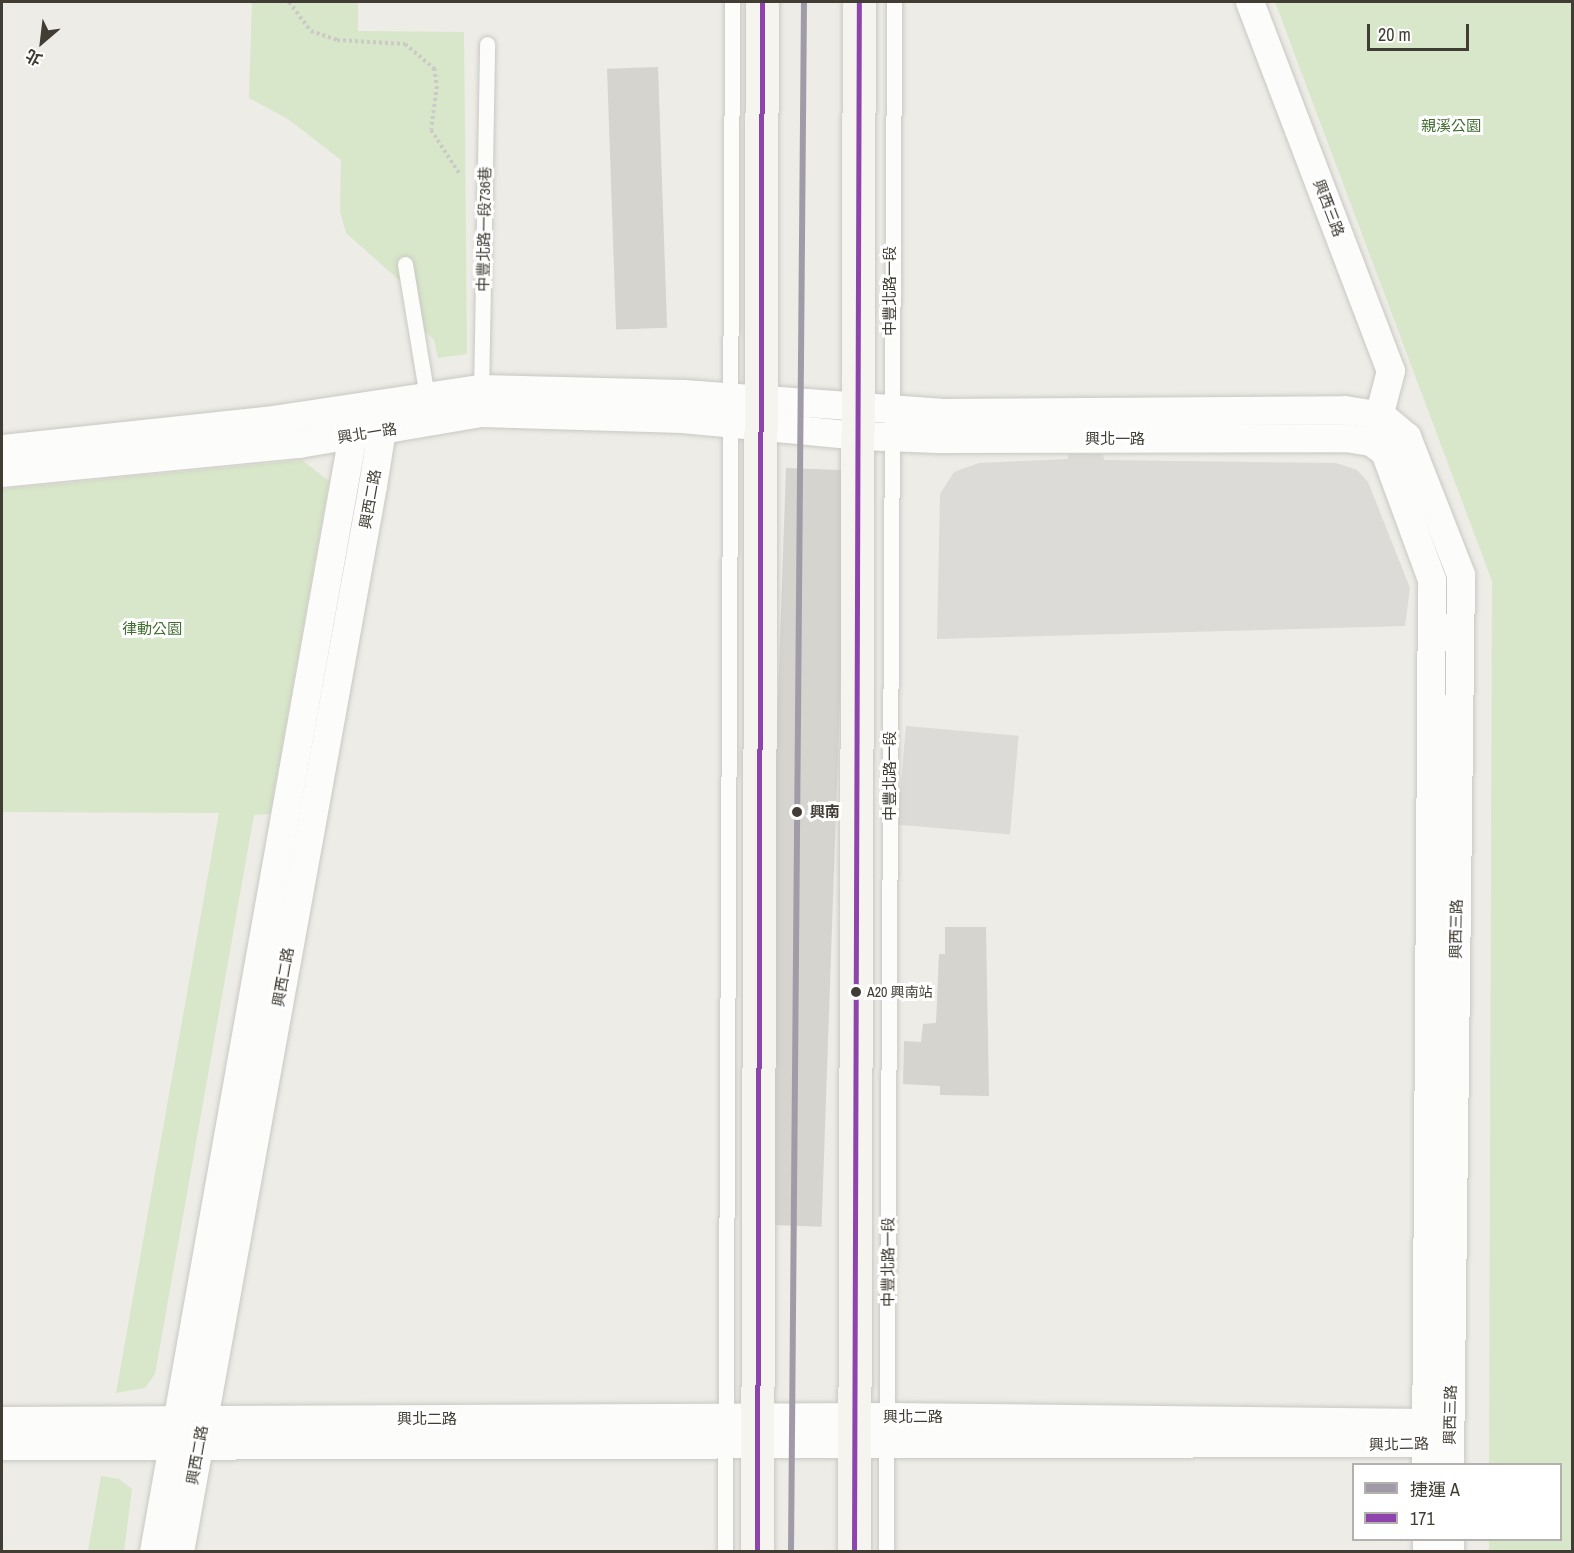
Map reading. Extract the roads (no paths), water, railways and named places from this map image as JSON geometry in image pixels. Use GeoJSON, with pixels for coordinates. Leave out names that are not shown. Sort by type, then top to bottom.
{"type":"FeatureCollection","features":[{"type":"Feature","properties":{"kind":"main road"},"geometry":{"type":"LineString","coordinates":[[757,1551],[742,1433],[747,411],[762,2]]}},
{"type":"Feature","properties":{"kind":"main road","name":"中豐北路一段"},"geometry":{"type":"LineString","coordinates":[[854,1551],[871,1432],[876,423],[859,2]]}},
{"type":"Feature","properties":{"kind":"street","name":"興西三路"},"geometry":{"type":"LineString","coordinates":[[1250,2],[1391,371],[1382,416],[1371,442],[1385,452],[1432,580],[1436,1448]]}},
{"type":"Feature","properties":{"kind":"street"},"geometry":{"type":"LineString","coordinates":[[2,449],[266,421],[427,398],[481,401]]}},
{"type":"Feature","properties":{"kind":"street","name":"興北一路"},"geometry":{"type":"LineString","coordinates":[[2,473],[277,447],[382,430],[481,401],[747,411],[876,423],[1346,438],[1371,442]]}},
{"type":"Feature","properties":{"kind":"street"},"geometry":{"type":"LineString","coordinates":[[369,406],[382,430]]}},
{"type":"Feature","properties":{"kind":"street"},"geometry":{"type":"LineString","coordinates":[[154,1551],[187,1433],[353,435],[369,406]]}},
{"type":"Feature","properties":{"kind":"street"},"geometry":{"type":"LineString","coordinates":[[876,423],[1345,410],[1382,416]]}},
{"type":"Feature","properties":{"kind":"street","name":"興西三路"},"geometry":{"type":"LineString","coordinates":[[1382,416],[1407,437],[1461,574],[1436,1448]]}},
{"type":"Feature","properties":{"kind":"street","name":"興西二路"},"geometry":{"type":"LineString","coordinates":[[180,1551],[187,1433],[382,430]]}},
{"type":"Feature","properties":{"kind":"street","name":"興北二路"},"geometry":{"type":"LineString","coordinates":[[2,1421],[187,1433],[871,1432],[1436,1448]]}},
{"type":"Feature","properties":{"kind":"street","name":"興北二路"},"geometry":{"type":"LineString","coordinates":[[2,1446],[187,1433]]}},
{"type":"Feature","properties":{"kind":"lane"},"geometry":{"type":"LineString","coordinates":[[732,2],[747,411]]}},
{"type":"Feature","properties":{"kind":"lane","name":"中豐北路一段"},"geometry":{"type":"LineString","coordinates":[[876,423],[894,2]]}},
{"type":"Feature","properties":{"kind":"lane","name":"中豐北路一段736巷"},"geometry":{"type":"LineString","coordinates":[[481,401],[487,44]]}},
{"type":"Feature","properties":{"kind":"lane"},"geometry":{"type":"LineString","coordinates":[[405,264],[427,398]]}},
{"type":"Feature","properties":{"kind":"lane","name":"中豐北路一段"},"geometry":{"type":"LineString","coordinates":[[871,1432],[886,1551]]}},
{"type":"Feature","properties":{"kind":"lane"},"geometry":{"type":"LineString","coordinates":[[725,1551],[742,1433]]}},
{"type":"Feature","properties":{"kind":"metro line","name":"A"},"geometry":{"type":"LineString","coordinates":[[791,1552],[804,2]]}},
{"type":"Feature","properties":{"kind":"place","name":"興南"},"geometry":{"type":"Point","coordinates":[797,812]}},
{"type":"Feature","properties":{"kind":"place","name":"A20 興南站"},"geometry":{"type":"Point","coordinates":[856,992]}},
{"type":"Feature","properties":{"kind":"park label","name":"親溪公園"},"geometry":{"type":"Point","coordinates":[1451,126]}},
{"type":"Feature","properties":{"kind":"park label","name":"律動公園"},"geometry":{"type":"Point","coordinates":[152,629]}}]}
